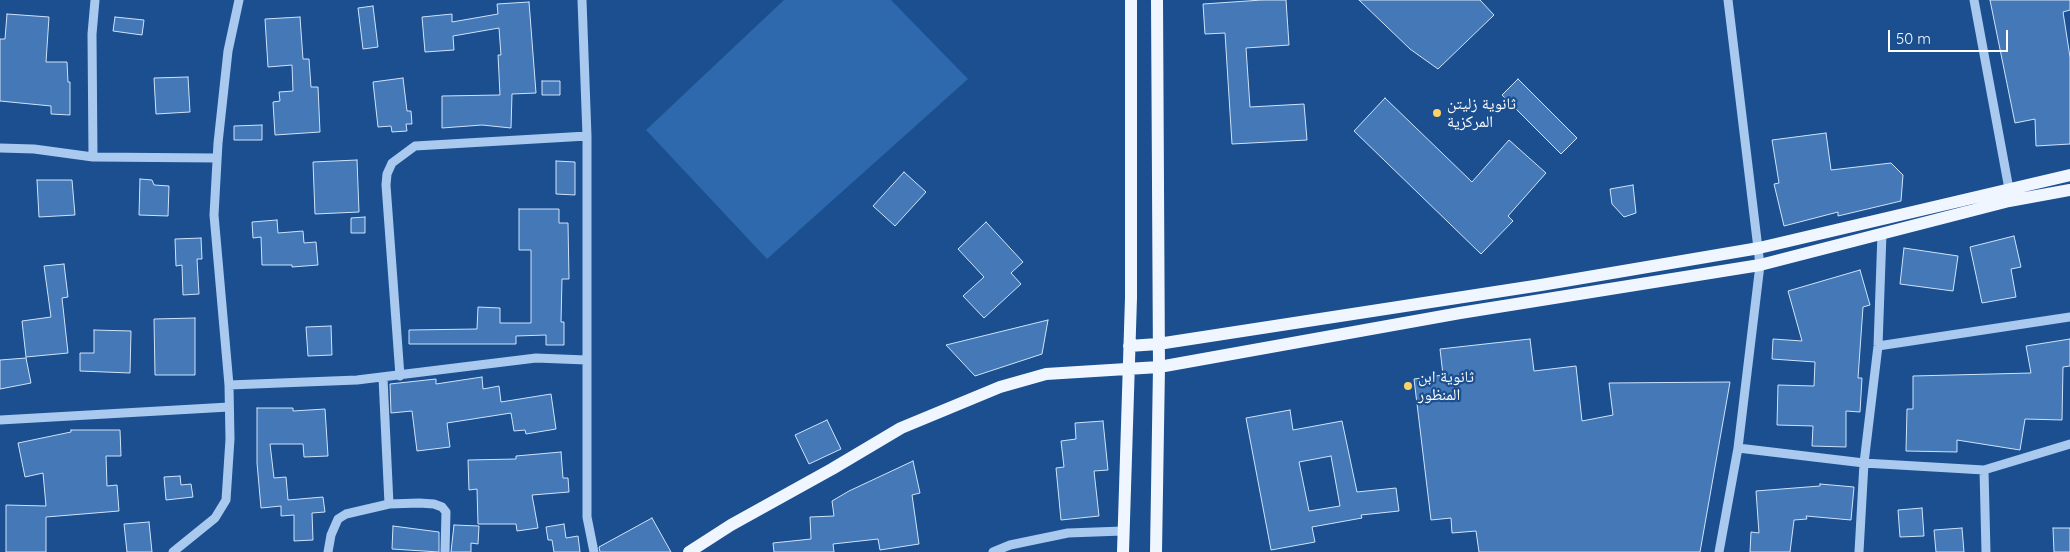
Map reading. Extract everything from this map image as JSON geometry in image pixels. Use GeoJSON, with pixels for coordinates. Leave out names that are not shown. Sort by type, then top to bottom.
{"type":"FeatureCollection","features":[{"type":"Feature","properties":{"kind":"main road"},"geometry":{"type":"LineString","coordinates":[[1123,552],[1132,188],[1132,0]]}},
{"type":"Feature","properties":{"kind":"main road"},"geometry":{"type":"LineString","coordinates":[[1156,552],[1158,367],[1157,0]]}},
{"type":"Feature","properties":{"kind":"main road"},"geometry":{"type":"LineString","coordinates":[[1129,346],[1158,344],[1541,285],[1759,248],[2070,175]]}},
{"type":"Feature","properties":{"kind":"main road"},"geometry":{"type":"LineString","coordinates":[[689,552],[731,525],[832,469],[900,428],[1000,387],[1046,374],[1158,367],[1460,314],[1760,265],[2008,202],[2070,190]]}},
{"type":"Feature","properties":{"kind":"street"},"geometry":{"type":"LineString","coordinates":[[93,157],[92,34],[95,0]]}},
{"type":"Feature","properties":{"kind":"street"},"geometry":{"type":"LineString","coordinates":[[174,552],[215,518],[226,500],[230,438],[229,385],[214,215],[216,158],[228,51],[239,0]]}},
{"type":"Feature","properties":{"kind":"street"},"geometry":{"type":"LineString","coordinates":[[582,0],[587,136],[586,360],[588,517],[594,552]]}},
{"type":"Feature","properties":{"kind":"street"},"geometry":{"type":"LineString","coordinates":[[1719,552],[1738,448],[1760,265],[1728,0]]}},
{"type":"Feature","properties":{"kind":"street"},"geometry":{"type":"LineString","coordinates":[[1974,0],[2009,189]]}},
{"type":"Feature","properties":{"kind":"street"},"geometry":{"type":"LineString","coordinates":[[400,376],[386,185],[387,174],[392,163],[415,146],[587,136]]}},
{"type":"Feature","properties":{"kind":"street"},"geometry":{"type":"LineString","coordinates":[[0,148],[34,149],[93,157],[216,158]]}},
{"type":"Feature","properties":{"kind":"street"},"geometry":{"type":"LineString","coordinates":[[1859,552],[1864,462],[1878,346],[1882,233]]}},
{"type":"Feature","properties":{"kind":"street"},"geometry":{"type":"LineString","coordinates":[[1878,346],[2070,317]]}},
{"type":"Feature","properties":{"kind":"street"},"geometry":{"type":"LineString","coordinates":[[229,385],[332,382],[383,378],[536,358],[586,360]]}},
{"type":"Feature","properties":{"kind":"street"},"geometry":{"type":"LineString","coordinates":[[383,378],[388,504]]}},
{"type":"Feature","properties":{"kind":"street"},"geometry":{"type":"LineString","coordinates":[[0,420],[229,407]]}},
{"type":"Feature","properties":{"kind":"street"},"geometry":{"type":"LineString","coordinates":[[1738,448],[1864,462],[1984,470],[2070,444]]}},
{"type":"Feature","properties":{"kind":"street"},"geometry":{"type":"LineString","coordinates":[[1984,470],[1986,552]]}},
{"type":"Feature","properties":{"kind":"street"},"geometry":{"type":"LineString","coordinates":[[328,552],[330,534],[338,519],[346,514],[388,504],[434,504],[442,507],[447,518],[445,552]]}},
{"type":"Feature","properties":{"kind":"street"},"geometry":{"type":"LineString","coordinates":[[992,552],[1010,545],[1068,533],[1123,531]]}},
{"type":"Feature","properties":{"kind":"shaded area"},"geometry":{"type":"Polygon","coordinates":[[[784,0],[891,0],[968,79],[767,259],[646,130],[784,0]]]}},
{"type":"Feature","properties":{"kind":"building"},"geometry":{"type":"Polygon","coordinates":[[[1286,0],[1289,45],[1246,48],[1250,107],[1304,104],[1307,140],[1232,144],[1225,33],[1205,34],[1203,4],[1286,0]]]}},
{"type":"Feature","properties":{"kind":"building"},"geometry":{"type":"Polygon","coordinates":[[[1359,0],[1480,0],[1494,15],[1438,69],[1410,49],[1359,0]]]}},
{"type":"Feature","properties":{"kind":"building"},"geometry":{"type":"Polygon","coordinates":[[[1990,0],[2070,0],[2070,10],[2063,12],[2070,57],[2070,144],[2036,146],[2035,119],[2015,123],[1990,0]]]}},
{"type":"Feature","properties":{"kind":"building"},"geometry":{"type":"Polygon","coordinates":[[[529,2],[536,93],[512,94],[511,128],[482,125],[442,128],[442,96],[500,95],[498,55],[501,55],[499,28],[453,36],[454,50],[425,52],[422,17],[452,14],[452,22],[498,14],[497,4],[529,2]]]}},
{"type":"Feature","properties":{"kind":"building"},"geometry":{"type":"Polygon","coordinates":[[[373,6],[378,47],[363,49],[358,8],[373,6]]]}},
{"type":"Feature","properties":{"kind":"building"},"geometry":{"type":"Polygon","coordinates":[[[7,14],[49,17],[46,62],[67,62],[68,82],[70,82],[70,115],[51,114],[51,106],[0,101],[0,39],[5,39],[7,14]]]}},
{"type":"Feature","properties":{"kind":"building"},"geometry":{"type":"Polygon","coordinates":[[[115,17],[144,20],[142,35],[113,31],[115,17]]]}},
{"type":"Feature","properties":{"kind":"building"},"geometry":{"type":"Polygon","coordinates":[[[300,17],[303,59],[309,59],[311,87],[318,87],[320,132],[275,135],[273,102],[280,101],[279,92],[293,91],[292,65],[268,67],[265,19],[300,17]]]}},
{"type":"Feature","properties":{"kind":"building"},"geometry":{"type":"Polygon","coordinates":[[[188,77],[190,112],[156,114],[154,78],[188,77]]]}},
{"type":"Feature","properties":{"kind":"building"},"geometry":{"type":"Polygon","coordinates":[[[403,78],[407,111],[411,111],[412,124],[406,124],[407,131],[392,132],[391,126],[378,127],[373,82],[403,78]]]}},
{"type":"Feature","properties":{"kind":"building"},"geometry":{"type":"Polygon","coordinates":[[[1518,79],[1577,138],[1561,154],[1502,95],[1518,79]]]}},
{"type":"Feature","properties":{"kind":"building"},"geometry":{"type":"Polygon","coordinates":[[[542,81],[560,81],[560,95],[542,95],[542,81]]]}},
{"type":"Feature","properties":{"kind":"building"},"geometry":{"type":"Polygon","coordinates":[[[1385,98],[1472,182],[1509,140],[1546,173],[1508,216],[1513,221],[1481,254],[1354,131],[1385,98]]]}},
{"type":"Feature","properties":{"kind":"building"},"geometry":{"type":"Polygon","coordinates":[[[262,125],[262,140],[234,140],[234,126],[262,125]]]}},
{"type":"Feature","properties":{"kind":"building"},"geometry":{"type":"Polygon","coordinates":[[[1826,133],[1831,170],[1891,163],[1903,175],[1901,201],[1838,216],[1838,212],[1784,226],[1774,184],[1779,183],[1772,140],[1826,133]]]}},
{"type":"Feature","properties":{"kind":"building"},"geometry":{"type":"Polygon","coordinates":[[[357,160],[359,212],[315,214],[313,162],[357,160]]]}},
{"type":"Feature","properties":{"kind":"building"},"geometry":{"type":"Polygon","coordinates":[[[556,161],[575,162],[575,195],[556,194],[556,161]]]}},
{"type":"Feature","properties":{"kind":"building"},"geometry":{"type":"Polygon","coordinates":[[[904,172],[926,192],[895,226],[873,206],[904,172]]]}},
{"type":"Feature","properties":{"kind":"building"},"geometry":{"type":"Polygon","coordinates":[[[140,179],[152,180],[154,185],[169,186],[168,216],[139,215],[140,179]]]}},
{"type":"Feature","properties":{"kind":"building"},"geometry":{"type":"Polygon","coordinates":[[[37,180],[72,180],[75,215],[39,217],[37,180]]]}},
{"type":"Feature","properties":{"kind":"building"},"geometry":{"type":"Polygon","coordinates":[[[1633,185],[1636,213],[1624,217],[1612,204],[1610,189],[1633,185]]]}},
{"type":"Feature","properties":{"kind":"building"},"geometry":{"type":"Polygon","coordinates":[[[519,209],[559,209],[559,223],[568,223],[569,279],[562,279],[561,322],[564,322],[564,345],[546,345],[546,335],[516,336],[516,344],[409,344],[409,330],[477,329],[478,307],[500,308],[500,323],[531,323],[531,250],[519,250],[519,209]]]}},
{"type":"Feature","properties":{"kind":"building"},"geometry":{"type":"Polygon","coordinates":[[[365,217],[365,233],[351,233],[351,218],[365,217]]]}},
{"type":"Feature","properties":{"kind":"building"},"geometry":{"type":"Polygon","coordinates":[[[277,220],[278,233],[303,231],[304,243],[316,242],[318,265],[292,267],[292,265],[262,265],[261,237],[253,238],[252,222],[277,220]]]}},
{"type":"Feature","properties":{"kind":"building"},"geometry":{"type":"Polygon","coordinates":[[[986,222],[1023,262],[1011,273],[1021,284],[984,318],[963,296],[984,277],[958,249],[986,222]]]}},
{"type":"Feature","properties":{"kind":"building"},"geometry":{"type":"Polygon","coordinates":[[[2014,236],[2021,267],[2011,269],[2016,297],[1982,303],[1970,247],[2014,236]]]}},
{"type":"Feature","properties":{"kind":"building"},"geometry":{"type":"Polygon","coordinates":[[[201,238],[202,259],[197,259],[199,294],[183,295],[182,265],[176,266],[175,239],[201,238]]]}},
{"type":"Feature","properties":{"kind":"building"},"geometry":{"type":"Polygon","coordinates":[[[1904,248],[1958,256],[1953,291],[1900,284],[1904,248]]]}},
{"type":"Feature","properties":{"kind":"building"},"geometry":{"type":"Polygon","coordinates":[[[64,264],[68,297],[62,298],[68,353],[26,357],[22,321],[51,317],[44,266],[64,264]]]}},
{"type":"Feature","properties":{"kind":"building"},"geometry":{"type":"Polygon","coordinates":[[[1860,270],[1870,305],[1863,307],[1858,378],[1862,378],[1860,412],[1846,411],[1846,447],[1812,446],[1813,426],[1777,425],[1778,385],[1814,386],[1815,362],[1772,359],[1773,339],[1802,341],[1788,291],[1860,270]]]}},
{"type":"Feature","properties":{"kind":"building"},"geometry":{"type":"Polygon","coordinates":[[[195,318],[195,375],[155,375],[154,319],[195,318]]]}},
{"type":"Feature","properties":{"kind":"building"},"geometry":{"type":"Polygon","coordinates":[[[1048,320],[1042,354],[975,376],[946,345],[1048,320]]]}},
{"type":"Feature","properties":{"kind":"building"},"geometry":{"type":"Polygon","coordinates":[[[331,326],[332,355],[308,356],[306,327],[331,326]]]}},
{"type":"Feature","properties":{"kind":"building"},"geometry":{"type":"Polygon","coordinates":[[[94,330],[131,331],[130,373],[80,371],[80,353],[94,353],[94,330]]]}},
{"type":"Feature","properties":{"kind":"building"},"geometry":{"type":"Polygon","coordinates":[[[1530,339],[1534,371],[1576,366],[1582,421],[1613,415],[1609,383],[1730,382],[1700,552],[1479,552],[1476,531],[1452,533],[1451,518],[1431,520],[1414,379],[1443,375],[1440,349],[1530,339]]]}},
{"type":"Feature","properties":{"kind":"building"},"geometry":{"type":"Polygon","coordinates":[[[2070,339],[2070,366],[2063,367],[2062,420],[2025,419],[2020,450],[1957,440],[1957,452],[1906,451],[1907,409],[1913,409],[1913,376],[2031,373],[2026,346],[2070,339]]]}},
{"type":"Feature","properties":{"kind":"building"},"geometry":{"type":"Polygon","coordinates":[[[26,358],[31,383],[0,389],[0,360],[26,358]]]}},
{"type":"Feature","properties":{"kind":"building"},"geometry":{"type":"Polygon","coordinates":[[[482,377],[483,389],[499,386],[501,402],[551,394],[556,429],[526,434],[525,430],[514,431],[511,413],[447,423],[450,447],[417,451],[412,411],[391,413],[390,384],[436,379],[436,384],[482,377]]]}},
{"type":"Feature","properties":{"kind":"building"},"geometry":{"type":"Polygon","coordinates":[[[257,408],[293,408],[293,411],[325,409],[328,456],[304,457],[303,444],[270,444],[274,478],[286,477],[288,500],[323,497],[325,512],[312,513],[313,540],[294,541],[294,515],[281,516],[281,506],[261,508],[257,463],[257,408]]]}},
{"type":"Feature","properties":{"kind":"building"},"geometry":{"type":"Polygon","coordinates":[[[1290,410],[1293,430],[1342,421],[1357,492],[1396,488],[1399,511],[1361,515],[1362,518],[1312,527],[1315,542],[1271,550],[1246,418],[1290,410]],[[1331,456],[1299,462],[1309,511],[1340,506],[1331,456]]]}},
{"type":"Feature","properties":{"kind":"building"},"geometry":{"type":"Polygon","coordinates":[[[827,420],[841,449],[809,464],[795,435],[827,420]]]}},
{"type":"Feature","properties":{"kind":"building"},"geometry":{"type":"Polygon","coordinates":[[[1103,421],[1108,470],[1094,471],[1099,516],[1061,520],[1056,468],[1064,467],[1061,441],[1076,439],[1075,423],[1103,421]]]}},
{"type":"Feature","properties":{"kind":"building"},"geometry":{"type":"Polygon","coordinates":[[[71,430],[120,430],[121,456],[106,456],[107,486],[117,485],[119,511],[46,517],[46,552],[6,552],[6,505],[46,506],[43,473],[25,477],[18,443],[71,432],[71,430]]]}},
{"type":"Feature","properties":{"kind":"building"},"geometry":{"type":"Polygon","coordinates":[[[561,452],[563,478],[568,478],[569,492],[532,495],[538,528],[517,531],[516,524],[478,524],[477,489],[469,490],[468,460],[516,459],[516,456],[561,452]]]}},
{"type":"Feature","properties":{"kind":"building"},"geometry":{"type":"Polygon","coordinates":[[[913,461],[920,493],[912,495],[919,544],[880,550],[878,539],[833,544],[834,552],[774,552],[773,543],[811,539],[810,517],[834,516],[832,501],[913,461]]]}},
{"type":"Feature","properties":{"kind":"building"},"geometry":{"type":"Polygon","coordinates":[[[180,476],[181,485],[191,484],[193,497],[166,500],[164,477],[180,476]]]}},
{"type":"Feature","properties":{"kind":"building"},"geometry":{"type":"Polygon","coordinates":[[[1820,484],[1854,487],[1851,520],[1806,516],[1807,519],[1794,520],[1790,552],[1750,552],[1751,532],[1759,533],[1756,491],[1820,486],[1820,484]]]}},
{"type":"Feature","properties":{"kind":"building"},"geometry":{"type":"Polygon","coordinates":[[[1922,508],[1924,536],[1900,537],[1898,510],[1922,508]]]}},
{"type":"Feature","properties":{"kind":"building"},"geometry":{"type":"Polygon","coordinates":[[[652,518],[671,552],[600,552],[599,547],[652,518]]]}},
{"type":"Feature","properties":{"kind":"building"},"geometry":{"type":"Polygon","coordinates":[[[149,522],[152,552],[127,552],[124,524],[149,522]]]}},
{"type":"Feature","properties":{"kind":"building"},"geometry":{"type":"Polygon","coordinates":[[[564,524],[566,538],[578,536],[580,552],[554,552],[552,540],[548,540],[546,527],[564,524]]]}},
{"type":"Feature","properties":{"kind":"building"},"geometry":{"type":"Polygon","coordinates":[[[454,525],[479,526],[478,544],[471,543],[471,552],[451,552],[454,525]]]}},
{"type":"Feature","properties":{"kind":"building"},"geometry":{"type":"Polygon","coordinates":[[[393,526],[439,532],[439,552],[392,549],[393,526]]]}},
{"type":"Feature","properties":{"kind":"building"},"geometry":{"type":"Polygon","coordinates":[[[1962,528],[1964,552],[1936,552],[1934,530],[1962,528]]]}},
{"type":"Feature","properties":{"kind":"building"},"geometry":{"type":"Polygon","coordinates":[[[2053,528],[2070,528],[2070,552],[2054,552],[2053,528]]]}},
{"type":"Feature","properties":{"kind":"place","name":"ثانوية زليتن المركزية"},"geometry":{"type":"Point","coordinates":[1437,113]}},
{"type":"Feature","properties":{"kind":"place","name":"ثانوية ابن المنظور"},"geometry":{"type":"Point","coordinates":[1408,386]}}]}
